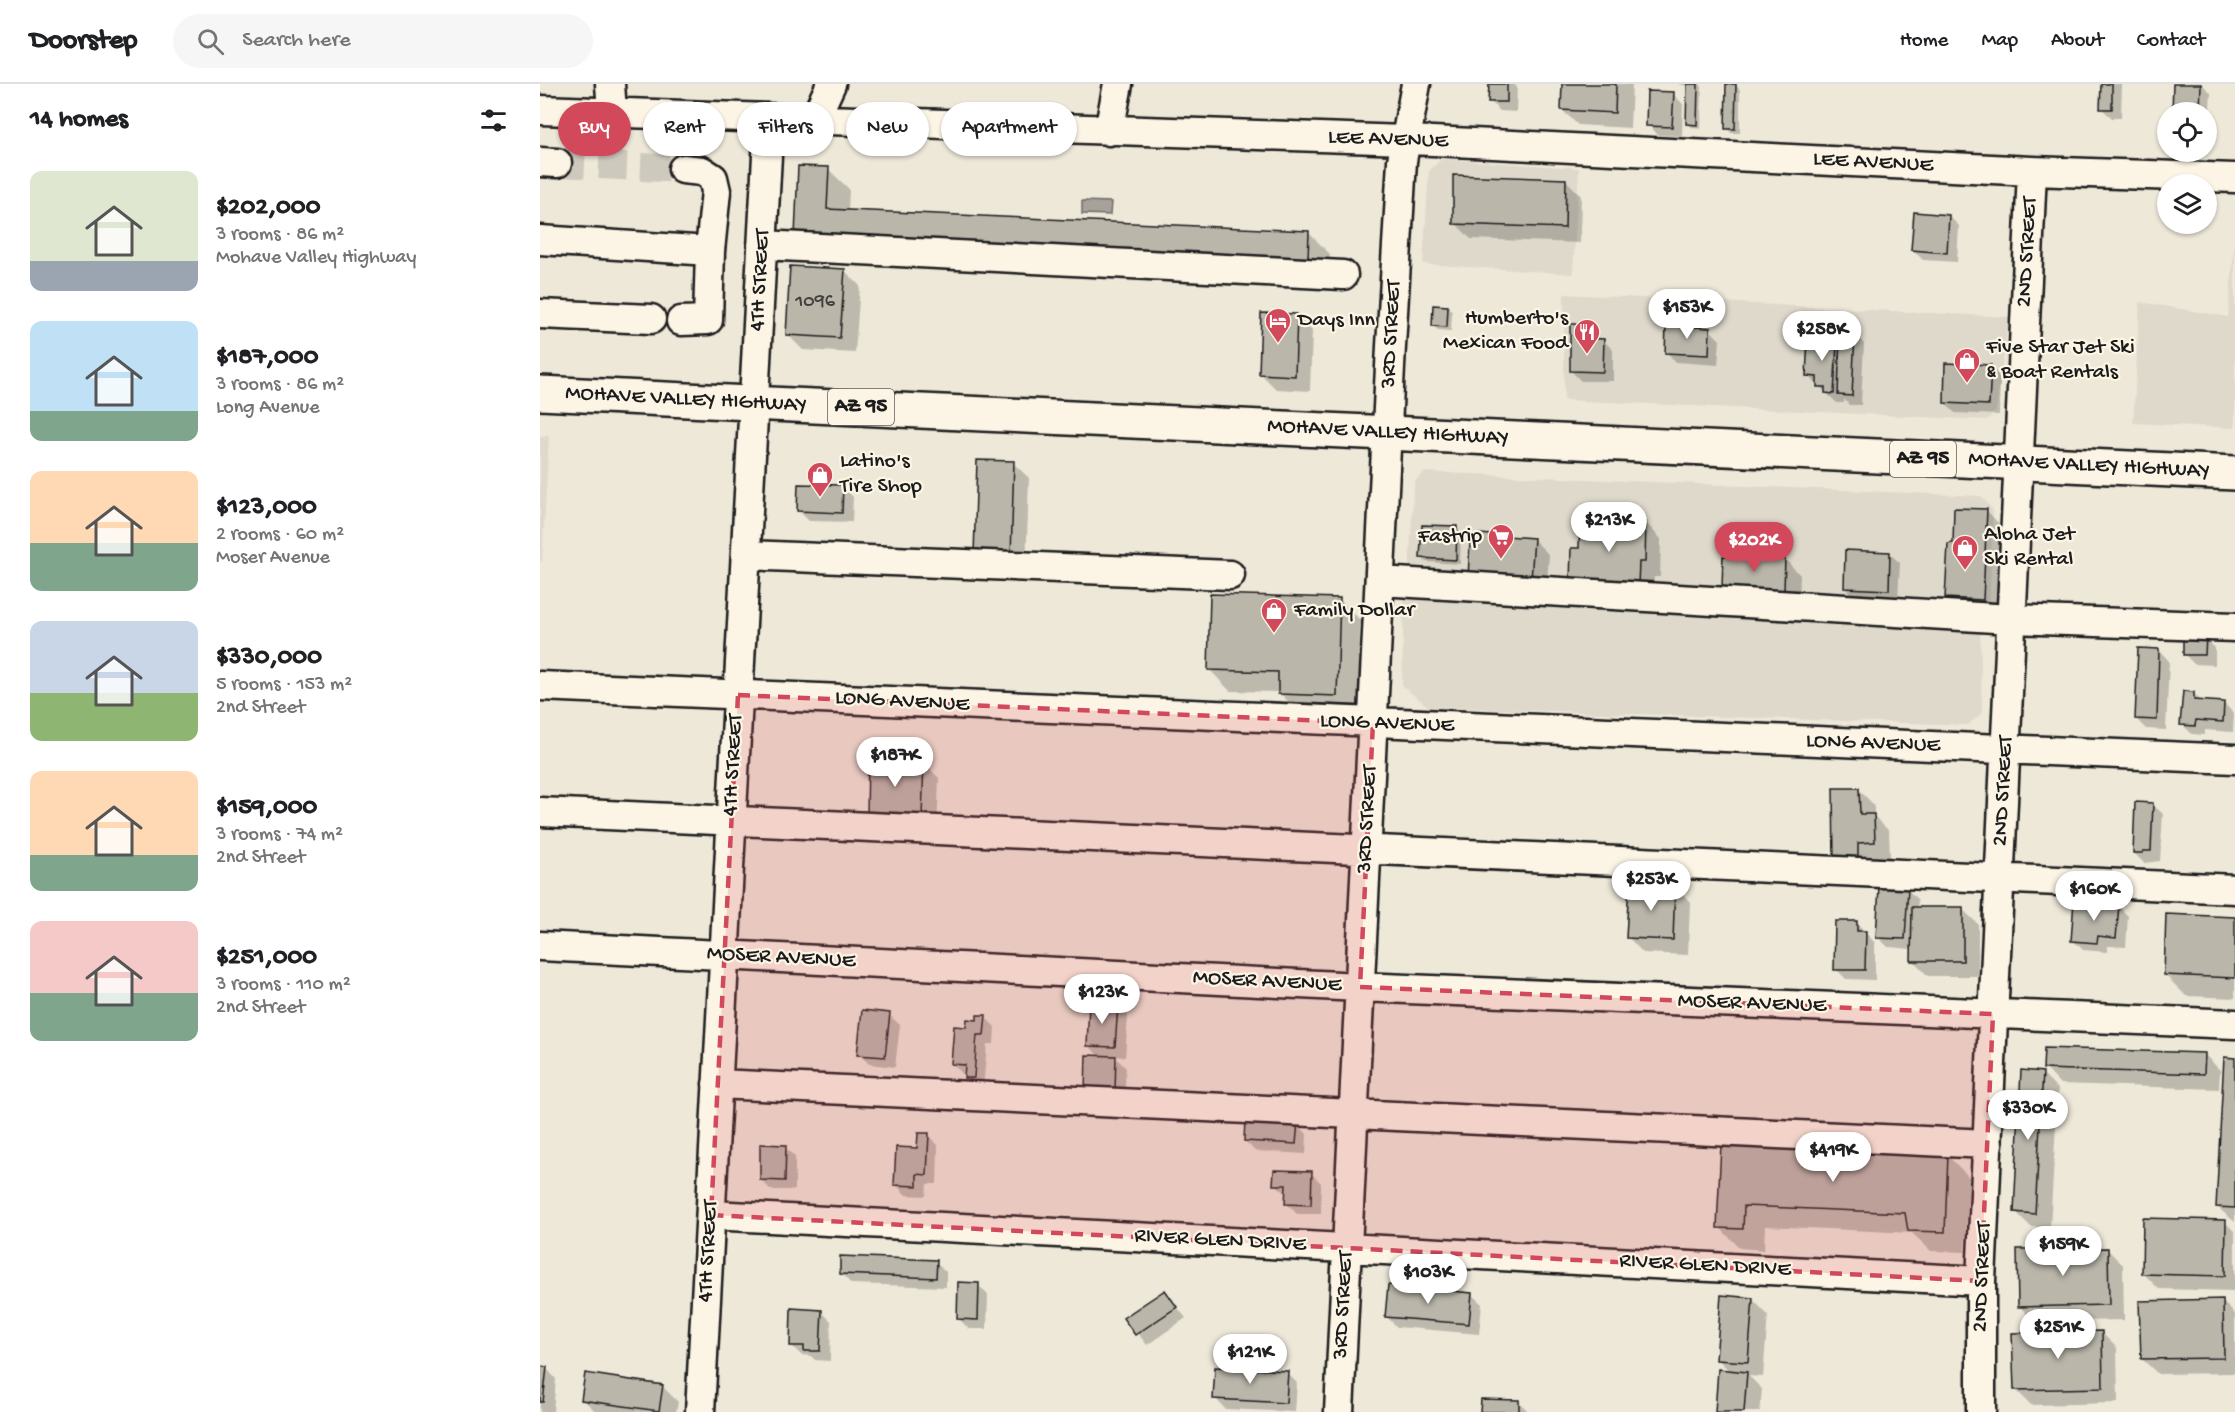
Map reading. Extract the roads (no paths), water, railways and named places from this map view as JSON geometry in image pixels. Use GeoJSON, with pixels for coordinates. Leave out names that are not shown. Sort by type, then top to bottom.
{"type":"FeatureCollection","features":[{"type":"Feature","properties":{"kind":"highway","name":"MOHAVE VALLEY HIGHWAY"},"geometry":{"type":"LineString","coordinates":[[540,393],[2235,473]]}},
{"type":"Feature","properties":{"kind":"street"},"geometry":{"type":"LineString","coordinates":[[610,84],[611,102]]}},
{"type":"Feature","properties":{"kind":"street"},"geometry":{"type":"LineString","coordinates":[[1109,131],[1119,84]]}},
{"type":"Feature","properties":{"kind":"street","name":"3RD STREET"},"geometry":{"type":"LineString","coordinates":[[1339,1412],[1402,161],[1416,84]]}},
{"type":"Feature","properties":{"kind":"street"},"geometry":{"type":"LineString","coordinates":[[826,102],[836,87]]}},
{"type":"Feature","properties":{"kind":"street","name":"LEE AVENUE"},"geometry":{"type":"LineString","coordinates":[[540,110],[558,110]]}},
{"type":"Feature","properties":{"kind":"street","name":"LEE AVENUE"},"geometry":{"type":"LineString","coordinates":[[631,113],[737,117]]}},
{"type":"Feature","properties":{"kind":"street","name":"LEE AVENUE"},"geometry":{"type":"LineString","coordinates":[[834,120],[1407,140],[2032,171],[2235,178]]}},
{"type":"Feature","properties":{"kind":"street","name":"4TH STREET"},"geometry":{"type":"LineString","coordinates":[[700,1412],[767,156]]}},
{"type":"Feature","properties":{"kind":"street"},"geometry":{"type":"LineString","coordinates":[[681,321],[708,320],[710,251],[716,191],[713,178],[702,171],[683,169]]}},
{"type":"Feature","properties":{"kind":"street","name":"2ND STREET"},"geometry":{"type":"LineString","coordinates":[[1981,1412],[1981,1281],[2032,171]]}},
{"type":"Feature","properties":{"kind":"street"},"geometry":{"type":"LineString","coordinates":[[540,240],[710,251]]}},
{"type":"Feature","properties":{"kind":"street"},"geometry":{"type":"LineString","coordinates":[[762,245],[1343,275]]}},
{"type":"Feature","properties":{"kind":"street"},"geometry":{"type":"LineString","coordinates":[[540,314],[651,319]]}},
{"type":"Feature","properties":{"kind":"street"},"geometry":{"type":"LineString","coordinates":[[746,555],[1230,575]]}},
{"type":"Feature","properties":{"kind":"street"},"geometry":{"type":"LineString","coordinates":[[1380,581],[2011,619],[2235,627]]}},
{"type":"Feature","properties":{"kind":"street","name":"LONG AVENUE"},"geometry":{"type":"LineString","coordinates":[[540,686],[2235,759]]}},
{"type":"Feature","properties":{"kind":"street"},"geometry":{"type":"LineString","coordinates":[[540,812],[2235,889]]}},
{"type":"Feature","properties":{"kind":"street","name":"MOSER AVENUE"},"geometry":{"type":"LineString","coordinates":[[540,946],[1360,987],[2235,1023]]}},
{"type":"Feature","properties":{"kind":"street"},"geometry":{"type":"LineString","coordinates":[[717,1084],[1988,1144]]}},
{"type":"Feature","properties":{"kind":"street","name":"RIVER GLEN DRIVE"},"geometry":{"type":"LineString","coordinates":[[711,1215],[1981,1281]]}},
{"type":"Feature","properties":{"kind":"tunnel"},"geometry":{"type":"LineString","coordinates":[[557,163],[683,169]]}},
{"type":"Feature","properties":{"kind":"place","name":"Days Inn"},"geometry":{"type":"Point","coordinates":[1278,344]}},
{"type":"Feature","properties":{"kind":"place","name":"Humberto's Mexican Food"},"geometry":{"type":"Point","coordinates":[1587,355]}},
{"type":"Feature","properties":{"kind":"place","name":"Five Star Jet Ski & Boat Rentals"},"geometry":{"type":"Point","coordinates":[1967,384]}},
{"type":"Feature","properties":{"kind":"place","name":"Latino's Tire Shop"},"geometry":{"type":"Point","coordinates":[820,498]}},
{"type":"Feature","properties":{"kind":"place","name":"Fastrip"},"geometry":{"type":"Point","coordinates":[1501,560]}},
{"type":"Feature","properties":{"kind":"place","name":"Aloha Jet Ski Rental"},"geometry":{"type":"Point","coordinates":[1965,571]}},
{"type":"Feature","properties":{"kind":"place","name":"Family Dollar"},"geometry":{"type":"Point","coordinates":[1274,634]}}]}
